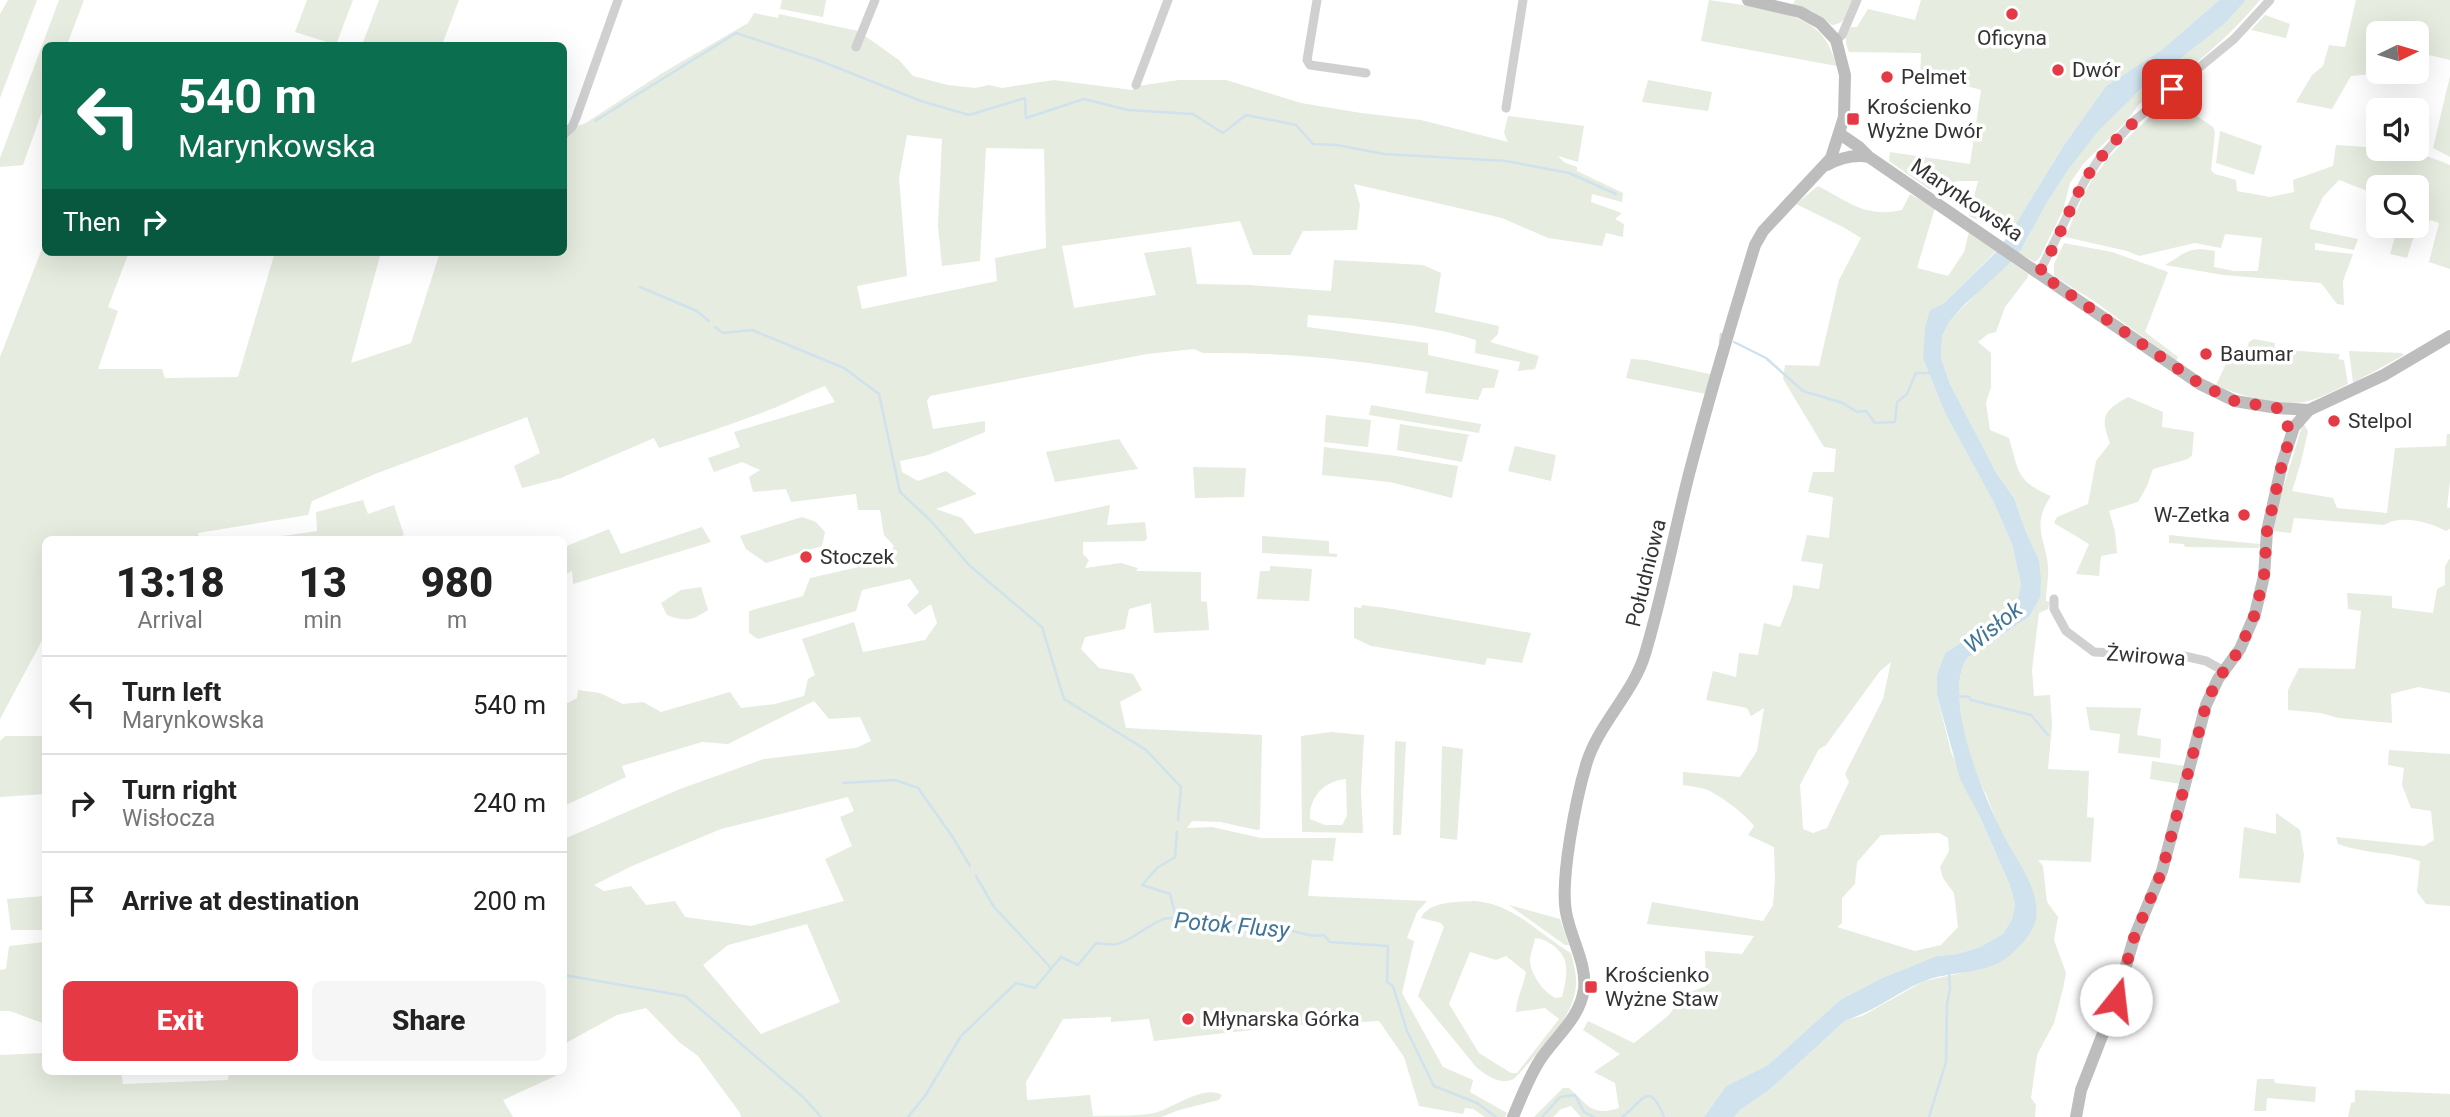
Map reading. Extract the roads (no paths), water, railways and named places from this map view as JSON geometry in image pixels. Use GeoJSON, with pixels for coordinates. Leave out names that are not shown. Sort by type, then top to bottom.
{"type":"FeatureCollection","features":[{"type":"Feature","properties":{"kind":"street"},"geometry":{"type":"LineString","coordinates":[[567,131],[576,118],[618,0]]}},
{"type":"Feature","properties":{"kind":"street"},"geometry":{"type":"LineString","coordinates":[[856,47],[875,0]]}},
{"type":"Feature","properties":{"kind":"street"},"geometry":{"type":"LineString","coordinates":[[1136,85],[1168,0]]}},
{"type":"Feature","properties":{"kind":"street"},"geometry":{"type":"LineString","coordinates":[[1317,0],[1307,60],[1310,65],[1366,73]]}},
{"type":"Feature","properties":{"kind":"street"},"geometry":{"type":"LineString","coordinates":[[1506,108],[1523,0]]}},
{"type":"Feature","properties":{"kind":"street"},"geometry":{"type":"LineString","coordinates":[[1748,0],[1800,12],[1820,23],[1836,40],[1842,36],[1857,0]]}},
{"type":"Feature","properties":{"kind":"street"},"geometry":{"type":"LineString","coordinates":[[2035,270],[2099,159],[2134,121],[2234,39],[2270,0]]}},
{"type":"Feature","properties":{"kind":"street","name":"Południowa"},"geometry":{"type":"LineString","coordinates":[[1513,1117],[1538,1062],[1576,1014],[1580,1004],[1584,985],[1566,910],[1565,883],[1586,764],[1598,737],[1645,654],[1676,536],[1688,476],[1755,245],[1763,231],[1826,165],[1839,136],[1844,110],[1844,75],[1836,40]]}},
{"type":"Feature","properties":{"kind":"street","name":"Marynkowska"},"geometry":{"type":"LineString","coordinates":[[1839,136],[1859,147],[1864,156],[1982,233],[2200,384],[2235,401],[2309,410],[2384,375],[2450,336]]}},
{"type":"Feature","properties":{"kind":"street"},"geometry":{"type":"LineString","coordinates":[[1826,165],[1838,159],[1864,156]]}},
{"type":"Feature","properties":{"kind":"street"},"geometry":{"type":"LineString","coordinates":[[2277,408],[2287,423],[2290,437]]}},
{"type":"Feature","properties":{"kind":"street"},"geometry":{"type":"LineString","coordinates":[[2076,1117],[2081,1090],[2116,1000],[2134,938],[2162,871],[2206,705],[2224,671],[2240,649],[2255,614],[2264,576],[2267,531],[2274,496],[2290,437],[2300,418],[2309,410]]}},
{"type":"Feature","properties":{"kind":"street","name":"Żwirowa"},"geometry":{"type":"LineString","coordinates":[[2054,599],[2054,609],[2066,631],[2094,652],[2184,656],[2206,661],[2224,671]]}},
{"type":"Feature","properties":{"kind":"water","name":"Wisłok"},"geometry":{"type":"Polygon","coordinates":[[[2219,0],[2246,0],[2224,24],[2140,90],[2099,130],[2067,171],[2021,250],[1965,304],[1950,321],[1942,336],[1941,358],[1950,384],[1997,474],[2014,498],[2039,560],[2040,598],[2029,617],[1967,658],[1961,675],[1959,696],[1962,720],[1975,769],[2006,841],[2025,872],[2034,895],[2036,918],[2032,929],[2017,949],[1999,963],[1932,978],[1846,1020],[1768,1091],[1734,1117],[1704,1117],[1726,1086],[1768,1065],[1840,1000],[1882,978],[1937,956],[1958,954],[1980,947],[2003,934],[2012,919],[2015,904],[2009,883],[1960,779],[1937,695],[1937,674],[1945,653],[2011,611],[2021,585],[2012,544],[1993,501],[1945,413],[1923,359],[1925,328],[1930,310],[1944,303],[1995,253],[2009,235],[2064,145],[2106,86],[2163,49],[2219,0]]]}},
{"type":"Feature","properties":{"kind":"waterway"},"geometry":{"type":"LineString","coordinates":[[595,121],[736,33],[818,60],[921,101],[969,115],[1025,98],[1026,118],[1084,99],[1128,110],[1193,114],[1223,133],[1246,115],[1296,125],[1313,144],[1337,145],[1384,154],[1506,161],[1569,173],[1616,194]]}},
{"type":"Feature","properties":{"kind":"waterway"},"geometry":{"type":"LineString","coordinates":[[640,287],[697,311],[709,321]]}},
{"type":"Feature","properties":{"kind":"waterway"},"geometry":{"type":"LineString","coordinates":[[715,327],[723,333],[752,330],[844,368],[879,394],[900,492],[931,521],[969,565],[1042,627],[1064,699],[1146,750],[1181,787],[1178,820]]}},
{"type":"Feature","properties":{"kind":"waterway"},"geometry":{"type":"LineString","coordinates":[[1720,342],[1721,334]]}},
{"type":"Feature","properties":{"kind":"waterway"},"geometry":{"type":"LineString","coordinates":[[1734,342],[1766,358],[1803,391],[1843,403],[1857,412],[1866,411],[1875,423],[1895,422],[1897,402],[1907,394],[1916,373],[1929,373]]}},
{"type":"Feature","properties":{"kind":"waterway"},"geometry":{"type":"LineString","coordinates":[[1956,696],[1969,697],[1971,700],[2031,715],[2048,735]]}},
{"type":"Feature","properties":{"kind":"waterway"},"geometry":{"type":"LineString","coordinates":[[843,783],[895,780],[918,788],[970,866]]}},
{"type":"Feature","properties":{"kind":"waterway"},"geometry":{"type":"LineString","coordinates":[[1176,918],[1170,894],[1142,885],[1157,868],[1175,857],[1177,832]]}},
{"type":"Feature","properties":{"kind":"waterway"},"geometry":{"type":"LineString","coordinates":[[976,876],[994,907],[1051,968]]}},
{"type":"Feature","properties":{"kind":"waterway","name":"Potok Flusy"},"geometry":{"type":"LineString","coordinates":[[908,1117],[925,1096],[961,1036],[1016,983],[1035,988],[1061,957],[1078,965],[1096,943],[1117,944],[1164,919],[1177,918],[1229,925],[1272,926],[1311,935],[1324,935],[1330,942],[1388,946],[1387,982],[1393,986],[1407,1031],[1434,1086],[1477,1103],[1496,1117]]}},
{"type":"Feature","properties":{"kind":"waterway"},"geometry":{"type":"LineString","coordinates":[[1929,1117],[1946,1062],[1949,973]]}},
{"type":"Feature","properties":{"kind":"waterway"},"geometry":{"type":"LineString","coordinates":[[567,976],[685,996],[803,1097],[821,1117]]}},
{"type":"Feature","properties":{"kind":"waterway","name":"Potok Flusy"},"geometry":{"type":"LineString","coordinates":[[1542,1117],[1560,1097],[1575,1095],[1584,1112],[1594,1117]]}},
{"type":"Feature","properties":{"kind":"waterway","name":"Potok Flusy"},"geometry":{"type":"LineString","coordinates":[[1622,1117],[1648,1096],[1653,1098],[1664,1117]]}},
{"type":"Feature","properties":{"kind":"place","name":"Oficyna"},"geometry":{"type":"Point","coordinates":[2012,14]}},
{"type":"Feature","properties":{"kind":"place","name":"Dwór"},"geometry":{"type":"Point","coordinates":[2058,70]}},
{"type":"Feature","properties":{"kind":"place","name":"Pelmet"},"geometry":{"type":"Point","coordinates":[1887,77]}},
{"type":"Feature","properties":{"kind":"place","name":"Krościenko Wyżne Dwór"},"geometry":{"type":"Point","coordinates":[1853,119]}},
{"type":"Feature","properties":{"kind":"place","name":"Baumar"},"geometry":{"type":"Point","coordinates":[2206,354]}},
{"type":"Feature","properties":{"kind":"place","name":"Stelpol"},"geometry":{"type":"Point","coordinates":[2334,421]}},
{"type":"Feature","properties":{"kind":"place","name":"W-Zetka"},"geometry":{"type":"Point","coordinates":[2244,515]}},
{"type":"Feature","properties":{"kind":"place","name":"Stoczek"},"geometry":{"type":"Point","coordinates":[806,557]}},
{"type":"Feature","properties":{"kind":"place","name":"Krościenko Wyżne Staw"},"geometry":{"type":"Point","coordinates":[1591,987]}},
{"type":"Feature","properties":{"kind":"place","name":"Młynarska Górka"},"geometry":{"type":"Point","coordinates":[1188,1019]}}]}
